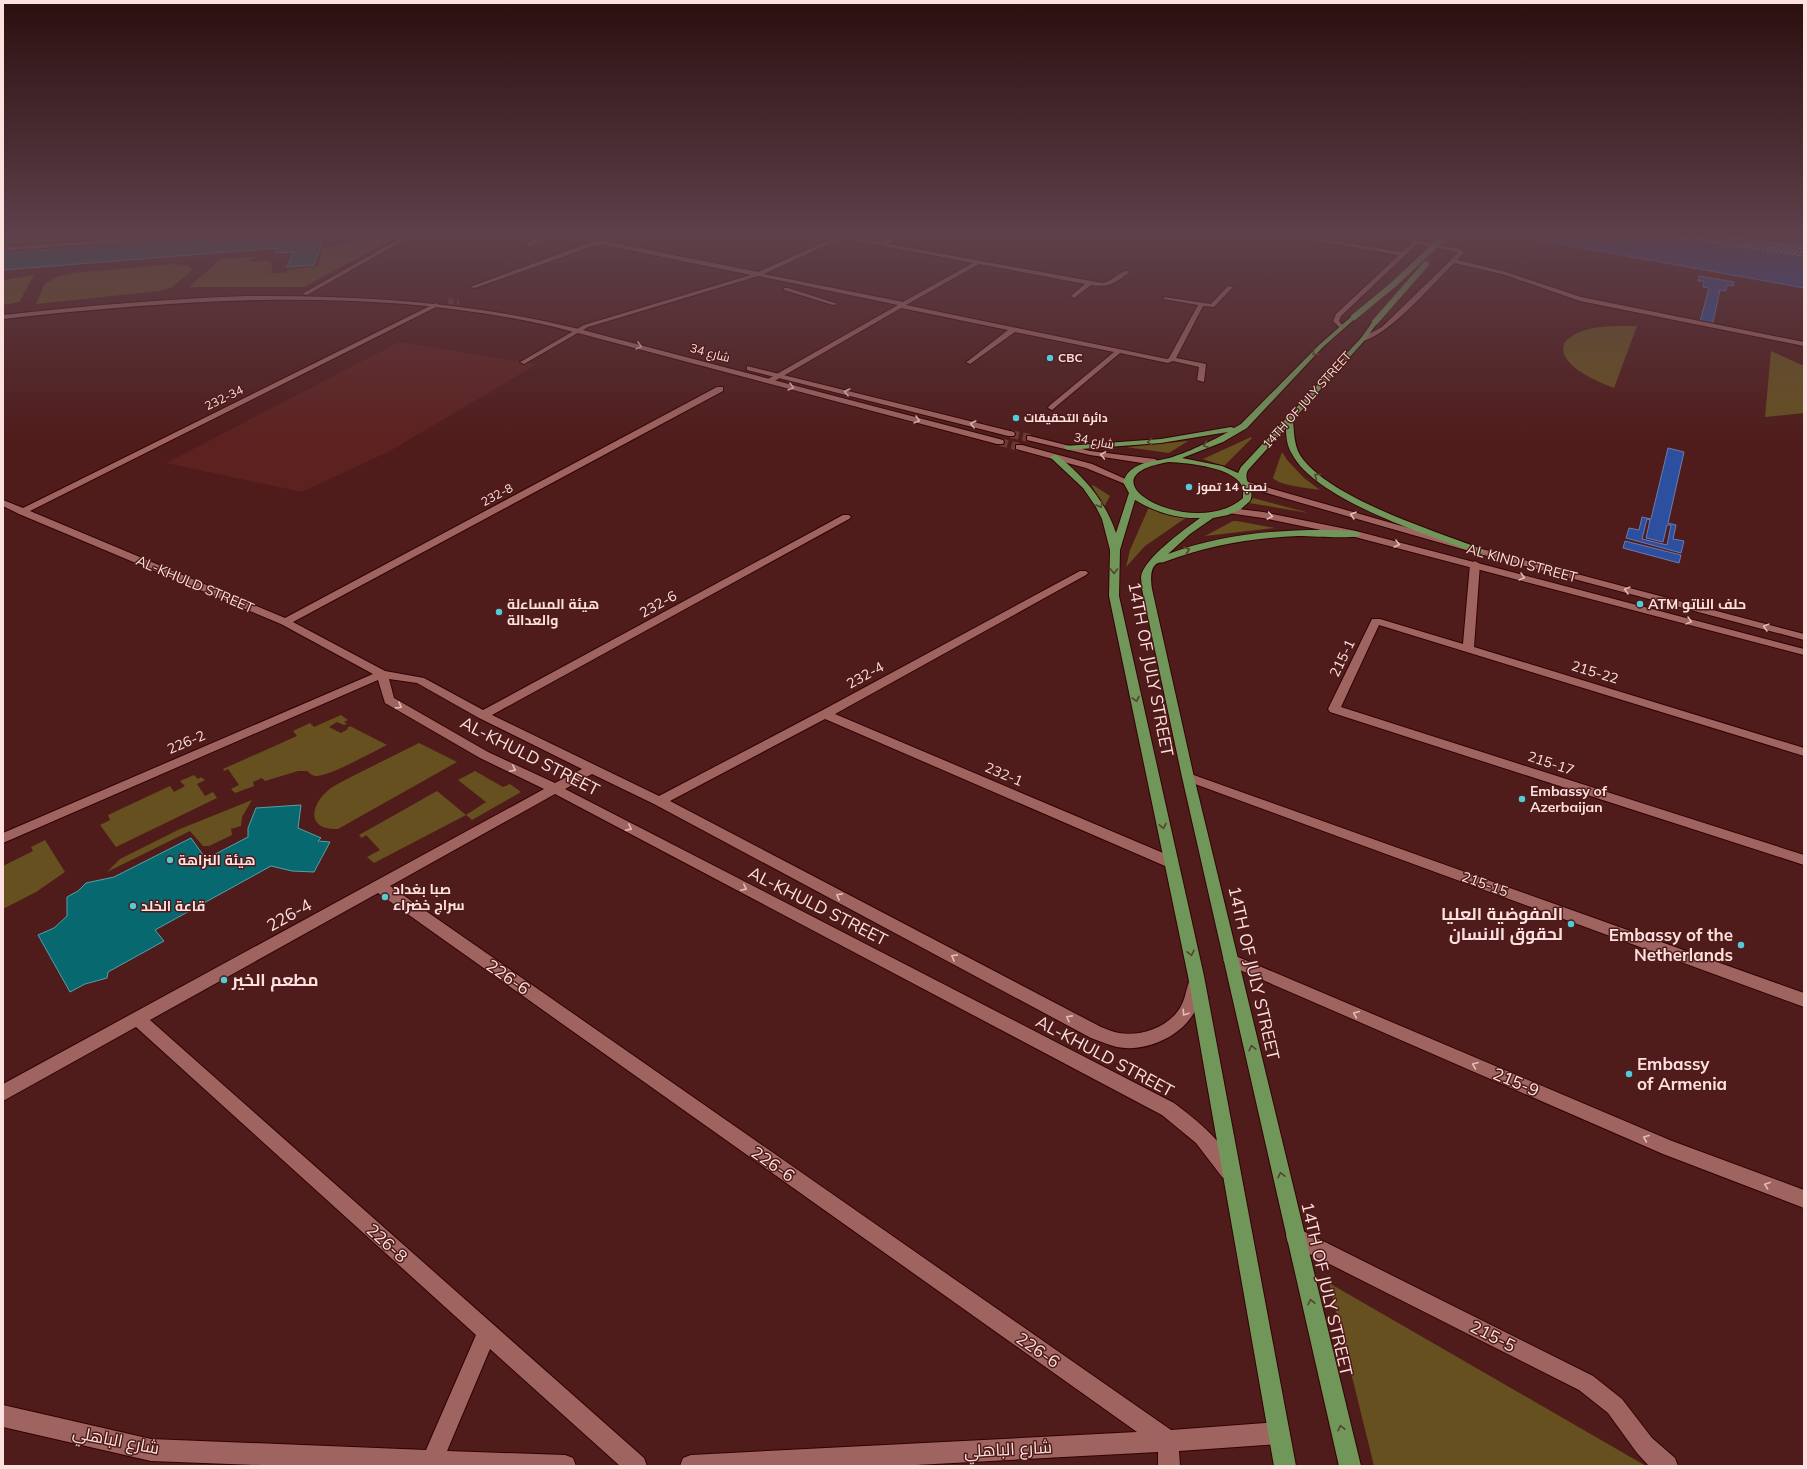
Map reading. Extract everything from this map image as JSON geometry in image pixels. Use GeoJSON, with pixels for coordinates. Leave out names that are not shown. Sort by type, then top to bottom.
{"type":"FeatureCollection","features":[{"type":"Feature","properties":{"kind":"main road","name":"14TH OF JULY STREET"},"geometry":{"type":"LineString","coordinates":[[1170,460],[1220,440],[1244,426],[1341,327],[1370,304]]}},
{"type":"Feature","properties":{"kind":"main road","name":"14TH OF JULY STREET"},"geometry":{"type":"LineString","coordinates":[[1243,482],[1241,475],[1244,469],[1349,353],[1363,340],[1375,322],[1392,304]]}},
{"type":"Feature","properties":{"kind":"main road"},"geometry":{"type":"LineString","coordinates":[[1289,420],[1292,445],[1297,457],[1307,468],[1322,480],[1340,492],[1384,514],[1479,551]]}},
{"type":"Feature","properties":{"kind":"main road"},"geometry":{"type":"LineString","coordinates":[[1068,448],[1161,441],[1244,426]]}},
{"type":"Feature","properties":{"kind":"main road"},"geometry":{"type":"LineString","coordinates":[[1054,457],[1086,484],[1098,500],[1107,517],[1114,550]]}},
{"type":"Feature","properties":{"kind":"main road"},"geometry":{"type":"LineString","coordinates":[[1170,460],[1193,461],[1215,466],[1234,474],[1243,482],[1248,489],[1247,499],[1244,504],[1231,511],[1211,515],[1185,515],[1159,509],[1144,502],[1130,488],[1130,476],[1140,467],[1155,462],[1170,460]]}},
{"type":"Feature","properties":{"kind":"main road","name":"14TH OF JULY STREET"},"geometry":{"type":"LineString","coordinates":[[1130,488],[1114,550],[1114,596],[1170,862],[1196,976],[1285,1466]]}},
{"type":"Feature","properties":{"kind":"main road","name":"14TH OF JULY STREET"},"geometry":{"type":"LineString","coordinates":[[1211,515],[1187,532],[1151,564],[1146,576],[1147,589],[1188,777],[1350,1466]]}},
{"type":"Feature","properties":{"kind":"main road"},"geometry":{"type":"LineString","coordinates":[[1151,564],[1195,548],[1244,537],[1298,533],[1356,534]]}},
{"type":"Feature","properties":{"kind":"street"},"geometry":{"type":"LineString","coordinates":[[3,313],[106,304]]}},
{"type":"Feature","properties":{"kind":"street","name":"شارع 34"},"geometry":{"type":"LineString","coordinates":[[3,316],[142,304]]}},
{"type":"Feature","properties":{"kind":"street","name":"شارع 34"},"geometry":{"type":"LineString","coordinates":[[411,304],[433,305],[506,315],[577,330],[1000,442]]}},
{"type":"Feature","properties":{"kind":"street","name":"شارع 34"},"geometry":{"type":"LineString","coordinates":[[468,304],[530,314],[586,326],[1011,434]]}},
{"type":"Feature","properties":{"kind":"street"},"geometry":{"type":"LineString","coordinates":[[524,362],[586,326],[661,304]]}},
{"type":"Feature","properties":{"kind":"street"},"geometry":{"type":"LineString","coordinates":[[895,304],[1119,352],[1204,366],[1200,380]]}},
{"type":"Feature","properties":{"kind":"street"},"geometry":{"type":"LineString","coordinates":[[1194,304],[1214,306],[1216,304]]}},
{"type":"Feature","properties":{"kind":"street"},"geometry":{"type":"LineString","coordinates":[[1341,327],[1336,321],[1338,315],[1350,304]]}},
{"type":"Feature","properties":{"kind":"street"},"geometry":{"type":"LineString","coordinates":[[1363,340],[1376,334],[1384,328],[1410,304]]}},
{"type":"Feature","properties":{"kind":"street"},"geometry":{"type":"LineString","coordinates":[[1603,304],[1804,344]]}},
{"type":"Feature","properties":{"kind":"street","name":"232-34"},"geometry":{"type":"LineString","coordinates":[[18,510],[433,305]]}},
{"type":"Feature","properties":{"kind":"street"},"geometry":{"type":"LineString","coordinates":[[771,382],[902,305]]}},
{"type":"Feature","properties":{"kind":"street"},"geometry":{"type":"LineString","coordinates":[[1172,360],[1201,305]]}},
{"type":"Feature","properties":{"kind":"street"},"geometry":{"type":"LineString","coordinates":[[970,362],[1013,330]]}},
{"type":"Feature","properties":{"kind":"street"},"geometry":{"type":"LineString","coordinates":[[1052,408],[1119,352]]}},
{"type":"Feature","properties":{"kind":"street","name":"232-8"},"geometry":{"type":"LineString","coordinates":[[286,622],[720,389]]}},
{"type":"Feature","properties":{"kind":"street","name":"شارع 34"},"geometry":{"type":"LineString","coordinates":[[1030,438],[1108,456],[1155,462]]}},
{"type":"Feature","properties":{"kind":"street","name":"شارع 34"},"geometry":{"type":"LineString","coordinates":[[1019,447],[1089,466],[1130,488]]}},
{"type":"Feature","properties":{"kind":"street","name":"AL KINDI STREET"},"geometry":{"type":"LineString","coordinates":[[1243,482],[1479,551],[1804,637]]}},
{"type":"Feature","properties":{"kind":"street","name":"AL-KHULD STREET"},"geometry":{"type":"LineString","coordinates":[[3,503],[286,622],[382,674],[420,680],[483,715],[659,801],[1097,1033],[1134,1041],[1163,1033],[1175,1025],[1189,1008],[1196,976]]}},
{"type":"Feature","properties":{"kind":"street","name":"AL KINDI STREET"},"geometry":{"type":"LineString","coordinates":[[1231,511],[1263,515],[1356,534],[1475,564],[1804,652]]}},
{"type":"Feature","properties":{"kind":"street","name":"232-6"},"geometry":{"type":"LineString","coordinates":[[483,715],[846,517]]}},
{"type":"Feature","properties":{"kind":"street"},"geometry":{"type":"LineString","coordinates":[[1468,650],[1475,564]]}},
{"type":"Feature","properties":{"kind":"street","name":"232-4"},"geometry":{"type":"LineString","coordinates":[[659,801],[825,714],[1083,572]]}},
{"type":"Feature","properties":{"kind":"street","name":"215-22"},"geometry":{"type":"LineString","coordinates":[[1376,621],[1804,752]]}},
{"type":"Feature","properties":{"kind":"street","name":"215-1"},"geometry":{"type":"LineString","coordinates":[[1334,708],[1376,621]]}},
{"type":"Feature","properties":{"kind":"street","name":"AL-KHULD STREET"},"geometry":{"type":"LineString","coordinates":[[382,674],[389,700],[484,755],[555,789],[1162,1106],[1184,1120],[1199,1133],[1215,1150],[1234,1180]]}},
{"type":"Feature","properties":{"kind":"street","name":"226-2"},"geometry":{"type":"LineString","coordinates":[[3,838],[382,674]]}},
{"type":"Feature","properties":{"kind":"street","name":"215-17"},"geometry":{"type":"LineString","coordinates":[[1334,708],[1804,860]]}},
{"type":"Feature","properties":{"kind":"street","name":"232-1"},"geometry":{"type":"LineString","coordinates":[[825,714],[1170,862]]}},
{"type":"Feature","properties":{"kind":"street","name":"226-4"},"geometry":{"type":"LineString","coordinates":[[3,1093],[591,769]]}},
{"type":"Feature","properties":{"kind":"street","name":"215-15"},"geometry":{"type":"LineString","coordinates":[[1188,777],[1804,1000]]}},
{"type":"Feature","properties":{"kind":"street","name":"226-6"},"geometry":{"type":"LineString","coordinates":[[379,886],[1168,1441]]}},
{"type":"Feature","properties":{"kind":"street","name":"215-9"},"geometry":{"type":"LineString","coordinates":[[1231,960],[1669,1148],[1804,1199]]}},
{"type":"Feature","properties":{"kind":"street","name":"226-8"},"geometry":{"type":"LineString","coordinates":[[138,1019],[636,1466]]}},
{"type":"Feature","properties":{"kind":"street","name":"215-5"},"geometry":{"type":"LineString","coordinates":[[1295,1236],[1586,1383],[1600,1392],[1614,1406],[1636,1437],[1650,1452],[1667,1466]]}},
{"type":"Feature","properties":{"kind":"street"},"geometry":{"type":"LineString","coordinates":[[432,1461],[487,1333]]}},
{"type":"Feature","properties":{"kind":"street","name":"شارع الباهلي"},"geometry":{"type":"LineString","coordinates":[[3,1416],[151,1450],[566,1466]]}},
{"type":"Feature","properties":{"kind":"street","name":"شارع الباهلي"},"geometry":{"type":"LineString","coordinates":[[691,1466],[1168,1441],[1278,1433]]}},
{"type":"Feature","properties":{"kind":"street"},"geometry":{"type":"LineString","coordinates":[[1168,1441],[1168,1466]]}},
{"type":"Feature","properties":{"kind":"shaded area"},"geometry":{"type":"Polygon","coordinates":[[[1637,326],[1614,388],[1579,371],[1571,365],[1566,358],[1563,350],[1565,342],[1580,332],[1599,327],[1637,326]]]}},
{"type":"Feature","properties":{"kind":"shaded area"},"geometry":{"type":"Polygon","coordinates":[[[399,342],[537,364],[390,451],[302,492],[166,463],[399,342]]]}},
{"type":"Feature","properties":{"kind":"shaded area"},"geometry":{"type":"Polygon","coordinates":[[[1771,351],[1804,366],[1804,413],[1765,417],[1771,351]]]}},
{"type":"Feature","properties":{"kind":"shaded area"},"geometry":{"type":"Polygon","coordinates":[[[1251,437],[1252,438],[1224,466],[1203,459],[1251,437]]]}},
{"type":"Feature","properties":{"kind":"shaded area"},"geometry":{"type":"Polygon","coordinates":[[[1188,441],[1169,453],[1126,447],[1188,441]]]}},
{"type":"Feature","properties":{"kind":"shaded area"},"geometry":{"type":"Polygon","coordinates":[[[1282,452],[1287,460],[1304,478],[1320,490],[1288,485],[1273,478],[1282,452]]]}},
{"type":"Feature","properties":{"kind":"shaded area"},"geometry":{"type":"Polygon","coordinates":[[[1093,485],[1110,496],[1104,507],[1092,486],[1093,485]]]}},
{"type":"Feature","properties":{"kind":"shaded area"},"geometry":{"type":"Polygon","coordinates":[[[1253,498],[1309,513],[1249,503],[1253,498]]]}},
{"type":"Feature","properties":{"kind":"shaded area"},"geometry":{"type":"Polygon","coordinates":[[[1149,507],[1171,516],[1187,517],[1145,546],[1126,567],[1130,550],[1149,507]]]}},
{"type":"Feature","properties":{"kind":"shaded area"},"geometry":{"type":"Polygon","coordinates":[[[1233,521],[1237,521],[1275,528],[1205,536],[1233,521]]]}},
{"type":"Feature","properties":{"kind":"shaded area"},"geometry":{"type":"Polygon","coordinates":[[[341,715],[348,720],[344,722],[347,724],[344,725],[337,722],[329,727],[341,733],[350,726],[387,745],[330,773],[315,776],[307,771],[298,771],[265,781],[262,778],[253,782],[254,786],[235,793],[231,789],[239,785],[228,769],[224,771],[223,769],[297,736],[293,731],[310,723],[314,727],[341,715]]]}},
{"type":"Feature","properties":{"kind":"shaded area"},"geometry":{"type":"Polygon","coordinates":[[[419,743],[457,762],[338,829],[327,828],[320,825],[316,821],[314,815],[315,808],[324,794],[331,788],[419,743]]]}},
{"type":"Feature","properties":{"kind":"shaded area"},"geometry":{"type":"Polygon","coordinates":[[[475,771],[503,787],[510,784],[521,792],[472,820],[466,815],[486,802],[458,780],[475,771]]]}},
{"type":"Feature","properties":{"kind":"shaded area"},"geometry":{"type":"Polygon","coordinates":[[[194,775],[198,779],[201,777],[205,780],[197,784],[205,796],[213,792],[217,798],[116,847],[100,825],[110,820],[108,815],[170,786],[174,792],[185,786],[180,781],[194,775]]]}},
{"type":"Feature","properties":{"kind":"shaded area"},"geometry":{"type":"Polygon","coordinates":[[[437,791],[466,815],[374,863],[367,857],[380,850],[366,835],[362,838],[359,835],[437,791]]]}},
{"type":"Feature","properties":{"kind":"shaded area"},"geometry":{"type":"Polygon","coordinates":[[[252,800],[242,817],[241,826],[231,829],[232,835],[209,846],[203,846],[190,831],[107,872],[120,859],[180,829],[252,800]]]}},
{"type":"Feature","properties":{"kind":"shaded area"},"geometry":{"type":"Polygon","coordinates":[[[45,840],[65,872],[36,892],[3,909],[3,866],[33,851],[31,847],[45,840]]]}},
{"type":"Feature","properties":{"kind":"shaded area"},"geometry":{"type":"Polygon","coordinates":[[[1329,1283],[1646,1466],[1374,1466],[1329,1283]]]}},
{"type":"Feature","properties":{"kind":"water"},"geometry":{"type":"Polygon","coordinates":[[[1705,304],[1717,304],[1712,327],[1699,325],[1705,304]]]}},
{"type":"Feature","properties":{"kind":"water"},"geometry":{"type":"Polygon","coordinates":[[[1668,448],[1684,452],[1668,523],[1676,525],[1673,539],[1684,541],[1681,553],[1626,538],[1629,528],[1639,530],[1642,517],[1651,519],[1668,448]],[[1647,519],[1642,539],[1667,545],[1671,525],[1667,525],[1663,542],[1646,538],[1650,520],[1647,519]]]}},
{"type":"Feature","properties":{"kind":"water"},"geometry":{"type":"Polygon","coordinates":[[[1625,541],[1681,555],[1679,563],[1623,548],[1625,541]]]}},
{"type":"Feature","properties":{"kind":"building","name":"قاعة الخلد"},"geometry":{"type":"Polygon","coordinates":[[[301,805],[298,828],[321,838],[318,841],[330,842],[314,872],[292,871],[271,866],[155,930],[164,941],[108,972],[107,978],[85,984],[70,992],[38,935],[54,928],[67,916],[67,897],[78,891],[86,883],[114,877],[191,838],[206,859],[248,837],[248,828],[256,808],[301,805]]]}},
{"type":"Feature","properties":{"kind":"tunnel"},"geometry":{"type":"LineString","coordinates":[[1011,434],[1030,438]]}},
{"type":"Feature","properties":{"kind":"tunnel"},"geometry":{"type":"LineString","coordinates":[[1000,442],[1019,447]]}},
{"type":"Feature","properties":{"kind":"place","name":"CBC"},"geometry":{"type":"Point","coordinates":[1050,358]}},
{"type":"Feature","properties":{"kind":"place","name":"دائرة التحقيقات"},"geometry":{"type":"Point","coordinates":[1016,418]}},
{"type":"Feature","properties":{"kind":"place","name":"نصب 14 تموز"},"geometry":{"type":"Point","coordinates":[1189,487]}},
{"type":"Feature","properties":{"kind":"place","name":"ATM حلف الناتو"},"geometry":{"type":"Point","coordinates":[1640,604]}},
{"type":"Feature","properties":{"kind":"place","name":"هيئة المساءلة والعدالة"},"geometry":{"type":"Point","coordinates":[499,612]}},
{"type":"Feature","properties":{"kind":"place","name":"Embassy of Azerbaijan"},"geometry":{"type":"Point","coordinates":[1522,799]}},
{"type":"Feature","properties":{"kind":"place","name":"هيئة النزاهة"},"geometry":{"type":"Point","coordinates":[170,860]}},
{"type":"Feature","properties":{"kind":"place","name":"صبا بغداد سراج خضراء"},"geometry":{"type":"Point","coordinates":[385,897]}},
{"type":"Feature","properties":{"kind":"place","name":"قاعة الخلد"},"geometry":{"type":"Point","coordinates":[133,906]}},
{"type":"Feature","properties":{"kind":"place","name":"المفوضية العليا لحقوق الانسان"},"geometry":{"type":"Point","coordinates":[1571,924]}},
{"type":"Feature","properties":{"kind":"place","name":"Embassy of the Netherlands"},"geometry":{"type":"Point","coordinates":[1741,945]}},
{"type":"Feature","properties":{"kind":"place","name":"مطعم الخير"},"geometry":{"type":"Point","coordinates":[224,980]}},
{"type":"Feature","properties":{"kind":"place","name":"Embassy of Armenia"},"geometry":{"type":"Point","coordinates":[1629,1074]}}]}
